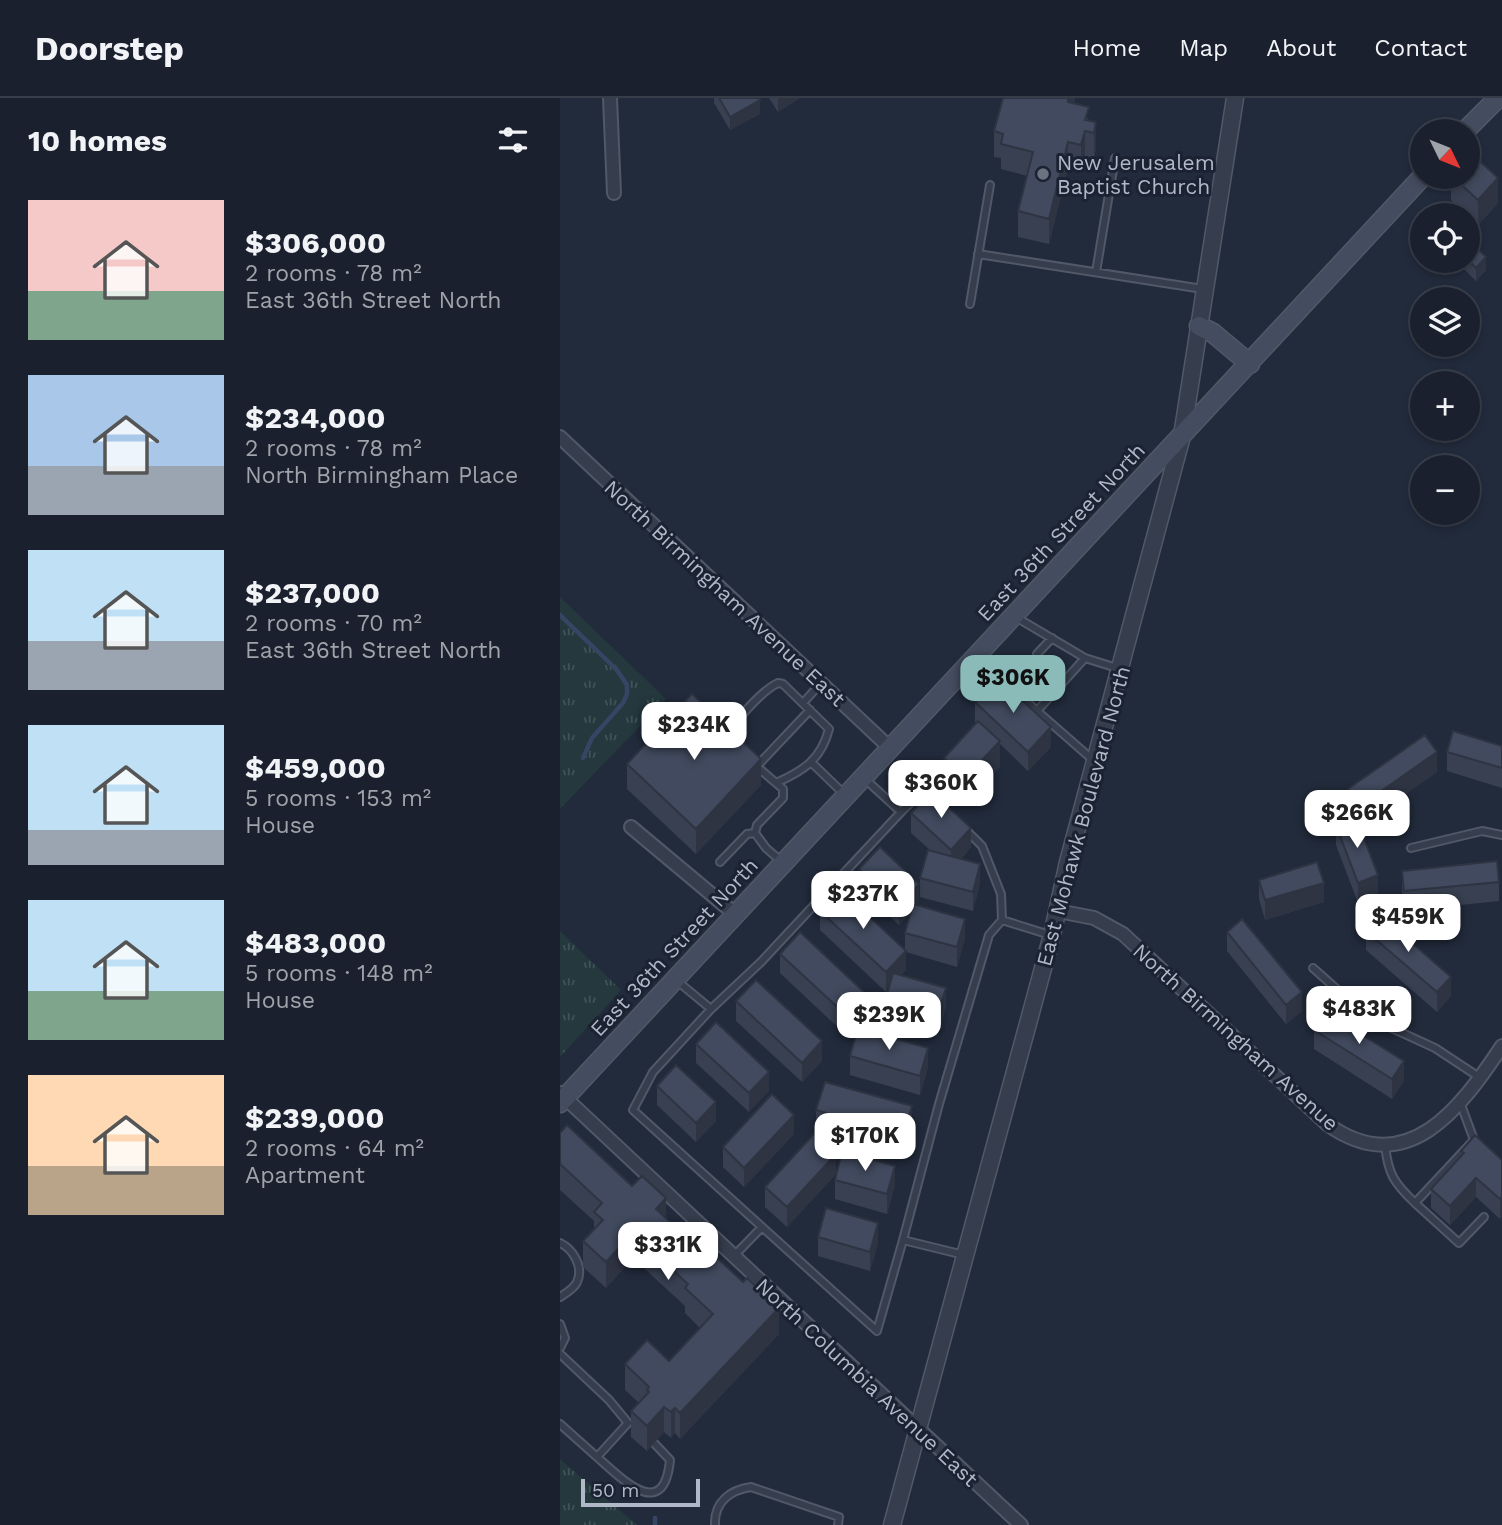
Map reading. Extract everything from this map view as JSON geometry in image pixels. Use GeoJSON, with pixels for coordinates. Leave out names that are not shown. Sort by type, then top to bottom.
{"type":"FeatureCollection","features":[{"type":"Feature","properties":{"kind":"main road"},"geometry":{"type":"LineString","coordinates":[[1477,119],[1498,98]]}},
{"type":"Feature","properties":{"kind":"main road","name":"East 36th Street North"},"geometry":{"type":"LineString","coordinates":[[562,1098],[1411,189]]}},
{"type":"Feature","properties":{"kind":"main road"},"geometry":{"type":"LineString","coordinates":[[1199,327],[1213,333],[1250,364]]}},
{"type":"Feature","properties":{"kind":"street"},"geometry":{"type":"LineString","coordinates":[[610,98],[614,193]]}},
{"type":"Feature","properties":{"kind":"street","name":"East Mohawk Boulevard North"},"geometry":{"type":"LineString","coordinates":[[892,1525],[1052,935],[1068,862],[1182,436],[1235,98]]}},
{"type":"Feature","properties":{"kind":"street","name":"North Birmingham Avenue East"},"geometry":{"type":"LineString","coordinates":[[560,438],[890,748]]}},
{"type":"Feature","properties":{"kind":"street"},"geometry":{"type":"LineString","coordinates":[[631,827],[735,914]]}},
{"type":"Feature","properties":{"kind":"street","name":"North Birmingham Avenue"},"geometry":{"type":"LineString","coordinates":[[1058,911],[1094,918],[1115,928],[1327,1124],[1342,1135],[1357,1141],[1385,1145],[1407,1142],[1425,1135],[1441,1123],[1481,1078],[1502,1046]]}},
{"type":"Feature","properties":{"kind":"street","name":"North Columbia Avenue East"},"geometry":{"type":"LineString","coordinates":[[562,1098],[1021,1525]]}},
{"type":"Feature","properties":{"kind":"lane"},"geometry":{"type":"LineString","coordinates":[[1096,272],[1115,158]]}},
{"type":"Feature","properties":{"kind":"lane"},"geometry":{"type":"LineString","coordinates":[[970,304],[990,185]]}},
{"type":"Feature","properties":{"kind":"lane"},"geometry":{"type":"LineString","coordinates":[[978,254],[1205,290]]}},
{"type":"Feature","properties":{"kind":"lane"},"geometry":{"type":"LineString","coordinates":[[1014,616],[1085,658],[1121,669]]}},
{"type":"Feature","properties":{"kind":"lane"},"geometry":{"type":"LineString","coordinates":[[1037,654],[1052,638]]}},
{"type":"Feature","properties":{"kind":"lane"},"geometry":{"type":"LineString","coordinates":[[976,657],[1096,763]]}},
{"type":"Feature","properties":{"kind":"lane"},"geometry":{"type":"LineString","coordinates":[[1037,711],[1085,658]]}},
{"type":"Feature","properties":{"kind":"lane"},"geometry":{"type":"LineString","coordinates":[[1007,685],[1023,668]]}},
{"type":"Feature","properties":{"kind":"lane"},"geometry":{"type":"LineString","coordinates":[[755,833],[757,825],[783,798],[783,789],[776,783],[757,766],[733,746],[730,740],[732,729],[770,687],[778,682],[829,729],[813,763],[776,783]]}},
{"type":"Feature","properties":{"kind":"lane"},"geometry":{"type":"LineString","coordinates":[[803,703],[821,683]]}},
{"type":"Feature","properties":{"kind":"lane"},"geometry":{"type":"LineString","coordinates":[[757,766],[810,710]]}},
{"type":"Feature","properties":{"kind":"lane"},"geometry":{"type":"LineString","coordinates":[[813,763],[846,795]]}},
{"type":"Feature","properties":{"kind":"lane"},"geometry":{"type":"LineString","coordinates":[[863,777],[901,812]]}},
{"type":"Feature","properties":{"kind":"lane"},"geometry":{"type":"LineString","coordinates":[[944,808],[925,789],[901,812],[761,962],[710,1009],[653,1072],[633,1110],[877,1331],[939,1104],[989,935],[1002,919],[1001,894],[982,846],[963,827]]}},
{"type":"Feature","properties":{"kind":"lane"},"geometry":{"type":"LineString","coordinates":[[1410,848],[1482,831],[1502,835]]}},
{"type":"Feature","properties":{"kind":"lane"},"geometry":{"type":"LineString","coordinates":[[720,862],[747,834],[755,833]]}},
{"type":"Feature","properties":{"kind":"lane"},"geometry":{"type":"LineString","coordinates":[[755,833],[766,848],[783,863]]}},
{"type":"Feature","properties":{"kind":"lane"},"geometry":{"type":"LineString","coordinates":[[1002,919],[1052,935]]}},
{"type":"Feature","properties":{"kind":"lane"},"geometry":{"type":"LineString","coordinates":[[1313,968],[1358,1008],[1376,1020],[1435,1048],[1481,1078]]}},
{"type":"Feature","properties":{"kind":"lane"},"geometry":{"type":"LineString","coordinates":[[675,979],[710,1009]]}},
{"type":"Feature","properties":{"kind":"lane"},"geometry":{"type":"LineString","coordinates":[[1415,1203],[1474,1140],[1460,1102]]}},
{"type":"Feature","properties":{"kind":"lane"},"geometry":{"type":"LineString","coordinates":[[1385,1145],[1387,1164],[1392,1177],[1415,1203],[1459,1244],[1484,1217]]}},
{"type":"Feature","properties":{"kind":"lane"},"geometry":{"type":"LineString","coordinates":[[733,1257],[762,1227]]}},
{"type":"Feature","properties":{"kind":"lane"},"geometry":{"type":"LineString","coordinates":[[903,1240],[964,1255]]}},
{"type":"Feature","properties":{"kind":"lane"},"geometry":{"type":"LineString","coordinates":[[560,1244],[569,1248],[576,1258],[578,1280],[560,1297]]}},
{"type":"Feature","properties":{"kind":"lane"},"geometry":{"type":"LineString","coordinates":[[560,1324],[565,1338],[560,1348]]}},
{"type":"Feature","properties":{"kind":"lane"},"geometry":{"type":"LineString","coordinates":[[560,1353],[609,1400],[628,1423],[639,1429]]}},
{"type":"Feature","properties":{"kind":"lane"},"geometry":{"type":"LineString","coordinates":[[597,1457],[628,1423]]}},
{"type":"Feature","properties":{"kind":"lane"},"geometry":{"type":"LineString","coordinates":[[560,1424],[626,1483],[648,1494],[656,1492],[665,1484],[670,1460],[654,1443]]}},
{"type":"Feature","properties":{"kind":"lane"},"geometry":{"type":"LineString","coordinates":[[715,1525],[714,1517],[719,1504],[738,1489],[751,1487],[839,1517],[838,1525]]}},
{"type":"Feature","properties":{"kind":"green space"},"geometry":{"type":"Polygon","coordinates":[[[560,597],[666,699],[560,809],[560,597]]]}},
{"type":"Feature","properties":{"kind":"green space"},"geometry":{"type":"Polygon","coordinates":[[[560,931],[621,990],[561,1056],[560,1055],[560,931]]]}},
{"type":"Feature","properties":{"kind":"green space"},"geometry":{"type":"Polygon","coordinates":[[[560,1459],[637,1525],[560,1525],[560,1459]]]}},
{"type":"Feature","properties":{"kind":"building"},"geometry":{"type":"Polygon","coordinates":[[[719,98],[758,98],[760,100],[730,117],[719,98]]]}},
{"type":"Feature","properties":{"kind":"building","name":"New Jerusalem Baptist Church"},"geometry":{"type":"Polygon","coordinates":[[[1003,98],[1068,98],[1068,102],[1089,107],[1085,120],[1096,122],[1094,133],[1085,131],[1081,145],[1068,142],[1049,219],[1018,211],[1033,152],[1001,144],[1003,134],[994,131],[1003,98]]]}},
{"type":"Feature","properties":{"kind":"building"},"geometry":{"type":"Polygon","coordinates":[[[1480,161],[1498,178],[1478,200],[1466,189],[1480,189],[1480,161]]]}},
{"type":"Feature","properties":{"kind":"building"},"geometry":{"type":"Polygon","coordinates":[[[1480,251],[1486,257],[1480,264],[1480,251]]]}},
{"type":"Feature","properties":{"kind":"building"},"geometry":{"type":"Polygon","coordinates":[[[998,678],[1051,727],[1028,752],[975,702],[998,678]]]}},
{"type":"Feature","properties":{"kind":"building"},"geometry":{"type":"Polygon","coordinates":[[[692,694],[761,759],[696,829],[627,764],[692,694]]]}},
{"type":"Feature","properties":{"kind":"building"},"geometry":{"type":"Polygon","coordinates":[[[978,721],[1000,741],[965,778],[944,758],[978,721]]]}},
{"type":"Feature","properties":{"kind":"building"},"geometry":{"type":"Polygon","coordinates":[[[1453,731],[1502,746],[1502,768],[1447,752],[1453,731]]]}},
{"type":"Feature","properties":{"kind":"building"},"geometry":{"type":"Polygon","coordinates":[[[1425,735],[1437,752],[1360,806],[1348,789],[1425,735]]]}},
{"type":"Feature","properties":{"kind":"building"},"geometry":{"type":"Polygon","coordinates":[[[931,791],[971,828],[951,850],[911,813],[931,791]]]}},
{"type":"Feature","properties":{"kind":"building"},"geometry":{"type":"Polygon","coordinates":[[[1356,818],[1378,875],[1358,883],[1336,825],[1356,818]]]}},
{"type":"Feature","properties":{"kind":"building"},"geometry":{"type":"Polygon","coordinates":[[[880,847],[919,884],[899,906],[859,869],[880,847]]]}},
{"type":"Feature","properties":{"kind":"building"},"geometry":{"type":"Polygon","coordinates":[[[928,850],[980,864],[973,892],[920,878],[928,850]]]}},
{"type":"Feature","properties":{"kind":"building"},"geometry":{"type":"Polygon","coordinates":[[[1497,861],[1499,882],[1404,891],[1402,871],[1497,861]]]}},
{"type":"Feature","properties":{"kind":"building"},"geometry":{"type":"Polygon","coordinates":[[[1317,862],[1324,883],[1265,900],[1259,880],[1317,862]]]}},
{"type":"Feature","properties":{"kind":"building"},"geometry":{"type":"Polygon","coordinates":[[[840,889],[906,951],[886,972],[820,911],[840,889]]]}},
{"type":"Feature","properties":{"kind":"building"},"geometry":{"type":"Polygon","coordinates":[[[913,904],[965,919],[957,947],[905,933],[913,904]]]}},
{"type":"Feature","properties":{"kind":"building"},"geometry":{"type":"Polygon","coordinates":[[[1380,915],[1451,977],[1437,992],[1366,931],[1380,915]]]}},
{"type":"Feature","properties":{"kind":"building"},"geometry":{"type":"Polygon","coordinates":[[[1242,919],[1302,992],[1286,1005],[1227,932],[1242,919]]]}},
{"type":"Feature","properties":{"kind":"building"},"geometry":{"type":"Polygon","coordinates":[[[800,932],[866,994],[846,1015],[780,954],[800,932]]]}},
{"type":"Feature","properties":{"kind":"building"},"geometry":{"type":"Polygon","coordinates":[[[893,973],[946,988],[937,1016],[885,1001],[893,973]]]}},
{"type":"Feature","properties":{"kind":"building"},"geometry":{"type":"Polygon","coordinates":[[[756,980],[822,1041],[802,1063],[736,1001],[756,980]]]}},
{"type":"Feature","properties":{"kind":"building"},"geometry":{"type":"Polygon","coordinates":[[[1325,1012],[1404,1061],[1392,1079],[1314,1030],[1325,1012]]]}},
{"type":"Feature","properties":{"kind":"building"},"geometry":{"type":"Polygon","coordinates":[[[716,1022],[769,1072],[749,1093],[696,1044],[716,1022]]]}},
{"type":"Feature","properties":{"kind":"building"},"geometry":{"type":"Polygon","coordinates":[[[858,1028],[928,1048],[920,1076],[850,1056],[858,1028]]]}},
{"type":"Feature","properties":{"kind":"building"},"geometry":{"type":"Polygon","coordinates":[[[676,1065],[716,1102],[696,1123],[657,1086],[676,1065]]]}},
{"type":"Feature","properties":{"kind":"building"},"geometry":{"type":"Polygon","coordinates":[[[825,1082],[912,1106],[903,1135],[816,1110],[825,1082]]]}},
{"type":"Feature","properties":{"kind":"building"},"geometry":{"type":"Polygon","coordinates":[[[772,1094],[794,1115],[744,1168],[723,1147],[772,1094]]]}},
{"type":"Feature","properties":{"kind":"building"},"geometry":{"type":"Polygon","coordinates":[[[567,1125],[632,1186],[642,1176],[666,1198],[656,1209],[711,1260],[715,1256],[743,1282],[747,1278],[779,1308],[680,1413],[675,1408],[671,1412],[664,1407],[647,1426],[631,1411],[649,1392],[649,1387],[625,1364],[647,1340],[669,1361],[713,1314],[685,1288],[688,1284],[633,1233],[606,1262],[583,1241],[603,1220],[594,1212],[602,1203],[560,1164],[560,1133],[567,1125]]]}},
{"type":"Feature","properties":{"kind":"building"},"geometry":{"type":"Polygon","coordinates":[[[814,1134],[836,1154],[787,1207],[765,1187],[814,1134]]]}},
{"type":"Feature","properties":{"kind":"building"},"geometry":{"type":"Polygon","coordinates":[[[1475,1135],[1502,1160],[1502,1197],[1500,1199],[1476,1178],[1450,1206],[1431,1189],[1464,1153],[1461,1151],[1475,1135]]]}},
{"type":"Feature","properties":{"kind":"building"},"geometry":{"type":"Polygon","coordinates":[[[842,1151],[895,1166],[887,1194],[835,1180],[842,1151]]]}},
{"type":"Feature","properties":{"kind":"building"},"geometry":{"type":"Polygon","coordinates":[[[826,1208],[878,1223],[870,1252],[818,1237],[826,1208]]]}},
{"type":"Feature","properties":{"kind":"waterway"},"geometry":{"type":"LineString","coordinates":[[560,615],[617,670],[627,685],[623,703],[592,738],[583,758]]}},
{"type":"Feature","properties":{"kind":"waterway"},"geometry":{"type":"LineString","coordinates":[[655,1518],[655,1525]]}},
{"type":"Feature","properties":{"kind":"place","name":"New Jerusalem Baptist Church"},"geometry":{"type":"Point","coordinates":[1043,174]}}]}
